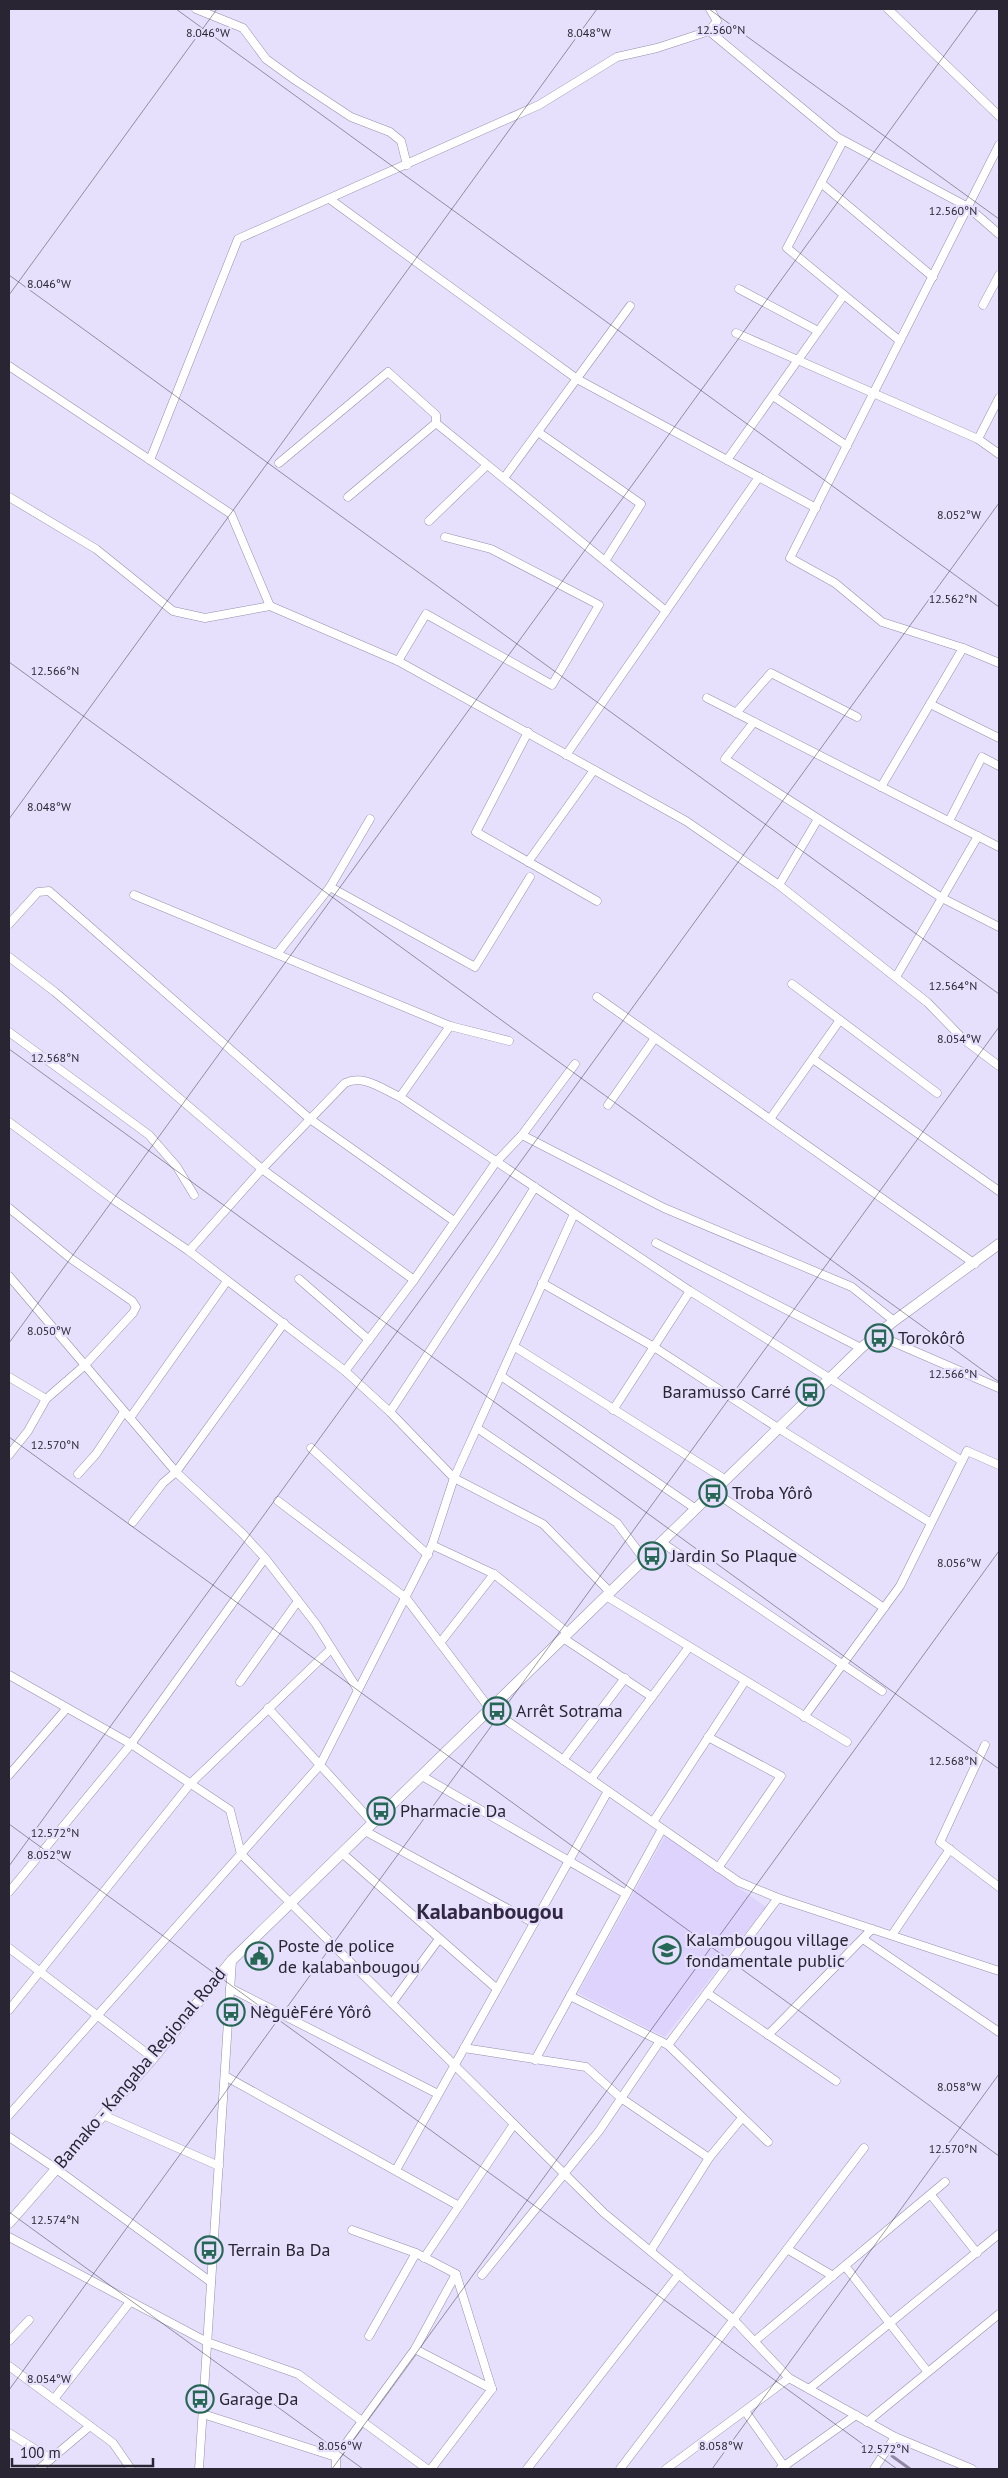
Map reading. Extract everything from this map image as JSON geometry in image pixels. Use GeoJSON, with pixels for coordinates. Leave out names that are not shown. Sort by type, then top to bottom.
{"type":"FeatureCollection","features":[{"type":"Feature","properties":{"kind":"street"},"geometry":{"type":"LineString","coordinates":[[196,9],[243,28],[266,59],[295,80],[351,117],[390,132],[402,141],[407,165]]}},
{"type":"Feature","properties":{"kind":"street"},"geometry":{"type":"LineString","coordinates":[[150,460],[238,239],[282,218],[331,200],[539,105],[617,56],[657,48],[709,31],[717,21],[710,9]]}},
{"type":"Feature","properties":{"kind":"street"},"geometry":{"type":"LineString","coordinates":[[888,9],[999,116]]}},
{"type":"Feature","properties":{"kind":"street"},"geometry":{"type":"LineString","coordinates":[[709,31],[843,141],[968,207],[999,234]]}},
{"type":"Feature","properties":{"kind":"street"},"geometry":{"type":"LineString","coordinates":[[843,141],[787,248],[900,341]]}},
{"type":"Feature","properties":{"kind":"street"},"geometry":{"type":"LineString","coordinates":[[999,145],[790,558],[835,583],[882,622],[963,648],[999,663]]}},
{"type":"Feature","properties":{"kind":"street"},"geometry":{"type":"LineString","coordinates":[[821,183],[932,277]]}},
{"type":"Feature","properties":{"kind":"street"},"geometry":{"type":"LineString","coordinates":[[331,200],[577,379],[816,508]]}},
{"type":"Feature","properties":{"kind":"street"},"geometry":{"type":"LineString","coordinates":[[983,305],[999,275]]}},
{"type":"Feature","properties":{"kind":"street"},"geometry":{"type":"LineString","coordinates":[[740,289],[818,331]]}},
{"type":"Feature","properties":{"kind":"street"},"geometry":{"type":"LineString","coordinates":[[727,460],[844,295]]}},
{"type":"Feature","properties":{"kind":"street"},"geometry":{"type":"LineString","coordinates":[[504,478],[630,306]]}},
{"type":"Feature","properties":{"kind":"street"},"geometry":{"type":"LineString","coordinates":[[736,333],[978,439],[999,454]]}},
{"type":"Feature","properties":{"kind":"street"},"geometry":{"type":"LineString","coordinates":[[9,366],[231,514],[270,606]]}},
{"type":"Feature","properties":{"kind":"street"},"geometry":{"type":"LineString","coordinates":[[279,463],[388,372],[436,415],[436,423],[348,497]]}},
{"type":"Feature","properties":{"kind":"street"},"geometry":{"type":"LineString","coordinates":[[772,396],[847,446]]}},
{"type":"Feature","properties":{"kind":"street"},"geometry":{"type":"LineString","coordinates":[[978,439],[999,398]]}},
{"type":"Feature","properties":{"kind":"street"},"geometry":{"type":"LineString","coordinates":[[436,423],[666,611]]}},
{"type":"Feature","properties":{"kind":"street"},"geometry":{"type":"LineString","coordinates":[[538,432],[641,504],[605,561]]}},
{"type":"Feature","properties":{"kind":"street"},"geometry":{"type":"LineString","coordinates":[[429,521],[487,465]]}},
{"type":"Feature","properties":{"kind":"street"},"geometry":{"type":"LineString","coordinates":[[566,754],[759,477]]}},
{"type":"Feature","properties":{"kind":"street"},"geometry":{"type":"LineString","coordinates":[[9,497],[96,549],[173,611],[205,618],[270,606],[398,661],[686,821],[779,885],[928,1003],[963,1039],[999,1066]]}},
{"type":"Feature","properties":{"kind":"street"},"geometry":{"type":"LineString","coordinates":[[398,661],[426,614],[552,685],[599,605],[492,548],[445,537]]}},
{"type":"Feature","properties":{"kind":"street"},"geometry":{"type":"LineString","coordinates":[[881,787],[963,648]]}},
{"type":"Feature","properties":{"kind":"street"},"geometry":{"type":"LineString","coordinates":[[736,713],[771,673],[857,717]]}},
{"type":"Feature","properties":{"kind":"street"},"geometry":{"type":"LineString","coordinates":[[707,698],[999,847]]}},
{"type":"Feature","properties":{"kind":"street"},"geometry":{"type":"LineString","coordinates":[[930,704],[999,738]]}},
{"type":"Feature","properties":{"kind":"street"},"geometry":{"type":"LineString","coordinates":[[754,722],[725,759],[942,898],[999,927]]}},
{"type":"Feature","properties":{"kind":"street"},"geometry":{"type":"LineString","coordinates":[[528,732],[476,832],[597,901]]}},
{"type":"Feature","properties":{"kind":"street"},"geometry":{"type":"LineString","coordinates":[[949,821],[982,757],[999,766]]}},
{"type":"Feature","properties":{"kind":"street"},"geometry":{"type":"LineString","coordinates":[[528,862],[594,770]]}},
{"type":"Feature","properties":{"kind":"street"},"geometry":{"type":"LineString","coordinates":[[278,954],[330,887],[370,819]]}},
{"type":"Feature","properties":{"kind":"street"},"geometry":{"type":"LineString","coordinates":[[779,885],[818,819]]}},
{"type":"Feature","properties":{"kind":"street"},"geometry":{"type":"LineString","coordinates":[[896,977],[978,836]]}},
{"type":"Feature","properties":{"kind":"street"},"geometry":{"type":"LineString","coordinates":[[330,887],[475,967],[530,877]]}},
{"type":"Feature","properties":{"kind":"street"},"geometry":{"type":"LineString","coordinates":[[9,924],[38,892],[49,891],[310,1119],[454,1221]]}},
{"type":"Feature","properties":{"kind":"street"},"geometry":{"type":"LineString","coordinates":[[134,895],[450,1026],[509,1041]]}},
{"type":"Feature","properties":{"kind":"street"},"geometry":{"type":"LineString","coordinates":[[9,957],[55,992],[262,1169],[414,1280]]}},
{"type":"Feature","properties":{"kind":"street"},"geometry":{"type":"LineString","coordinates":[[792,984],[937,1093]]}},
{"type":"Feature","properties":{"kind":"street"},"geometry":{"type":"LineString","coordinates":[[597,997],[975,1264]]}},
{"type":"Feature","properties":{"kind":"street"},"geometry":{"type":"LineString","coordinates":[[770,1119],[840,1020]]}},
{"type":"Feature","properties":{"kind":"street"},"geometry":{"type":"LineString","coordinates":[[400,1098],[450,1026]]}},
{"type":"Feature","properties":{"kind":"street"},"geometry":{"type":"LineString","coordinates":[[9,1032],[149,1135],[177,1166],[194,1195]]}},
{"type":"Feature","properties":{"kind":"street"},"geometry":{"type":"LineString","coordinates":[[608,1105],[655,1038]]}},
{"type":"Feature","properties":{"kind":"street"},"geometry":{"type":"LineString","coordinates":[[813,1059],[999,1191]]}},
{"type":"Feature","properties":{"kind":"street"},"geometry":{"type":"LineString","coordinates":[[345,1371],[414,1280],[496,1162],[522,1135],[575,1064]]}},
{"type":"Feature","properties":{"kind":"street"},"geometry":{"type":"LineString","coordinates":[[189,1251],[262,1169],[345,1083],[354,1079],[367,1081],[400,1098],[690,1290],[962,1461]]}},
{"type":"Feature","properties":{"kind":"street"},"geometry":{"type":"LineString","coordinates":[[9,1122],[114,1200],[189,1251],[345,1371],[390,1412],[454,1478],[543,1524],[608,1594],[688,1647],[847,1742]]}},
{"type":"Feature","properties":{"kind":"street"},"geometry":{"type":"LineString","coordinates":[[522,1135],[664,1208],[852,1287],[894,1321]]}},
{"type":"Feature","properties":{"kind":"street"},"geometry":{"type":"LineString","coordinates":[[390,1412],[534,1188]]}},
{"type":"Feature","properties":{"kind":"street"},"geometry":{"type":"LineString","coordinates":[[9,1208],[70,1258],[132,1301],[136,1307],[133,1313],[84,1366],[46,1400],[28,1431],[9,1455]]}},
{"type":"Feature","properties":{"kind":"street"},"geometry":{"type":"LineString","coordinates":[[9,2115],[320,1765],[428,1555],[454,1478],[574,1214]]}},
{"type":"Feature","properties":{"kind":"street"},"geometry":{"type":"LineString","coordinates":[[656,1243],[861,1348]]}},
{"type":"Feature","properties":{"kind":"street","name":"Bamako - Kangaba Regional Road"},"geometry":{"type":"LineString","coordinates":[[9,2223],[55,2168],[153,2058],[232,1960],[861,1348],[894,1321],[975,1264],[999,1244]]}},
{"type":"Feature","properties":{"kind":"street"},"geometry":{"type":"LineString","coordinates":[[9,1276],[176,1472],[242,1533],[265,1558],[332,1649],[358,1690]]}},
{"type":"Feature","properties":{"kind":"street"},"geometry":{"type":"LineString","coordinates":[[299,1278],[369,1340]]}},
{"type":"Feature","properties":{"kind":"street"},"geometry":{"type":"LineString","coordinates":[[78,1474],[127,1415],[227,1281]]}},
{"type":"Feature","properties":{"kind":"street"},"geometry":{"type":"LineString","coordinates":[[542,1283],[654,1348],[931,1523]]}},
{"type":"Feature","properties":{"kind":"street"},"geometry":{"type":"LineString","coordinates":[[613,1410],[690,1290]]}},
{"type":"Feature","properties":{"kind":"street"},"geometry":{"type":"LineString","coordinates":[[133,1522],[163,1483],[176,1472],[284,1323]]}},
{"type":"Feature","properties":{"kind":"street"},"geometry":{"type":"LineString","coordinates":[[877,1335],[999,1388]]}},
{"type":"Feature","properties":{"kind":"street"},"geometry":{"type":"LineString","coordinates":[[515,1347],[726,1480]]}},
{"type":"Feature","properties":{"kind":"street"},"geometry":{"type":"LineString","coordinates":[[501,1376],[696,1509]]}},
{"type":"Feature","properties":{"kind":"street"},"geometry":{"type":"LineString","coordinates":[[9,1377],[46,1400]]}},
{"type":"Feature","properties":{"kind":"street"},"geometry":{"type":"LineString","coordinates":[[477,1428],[617,1523],[644,1559]]}},
{"type":"Feature","properties":{"kind":"street"},"geometry":{"type":"LineString","coordinates":[[311,1448],[428,1555]]}},
{"type":"Feature","properties":{"kind":"street"},"geometry":{"type":"LineString","coordinates":[[804,1717],[900,1586],[967,1451],[999,1465]]}},
{"type":"Feature","properties":{"kind":"street"},"geometry":{"type":"LineString","coordinates":[[714,1492],[884,1608]]}},
{"type":"Feature","properties":{"kind":"street"},"geometry":{"type":"LineString","coordinates":[[278,1501],[406,1598],[490,1709],[739,1882],[778,1898],[999,1971]]}},
{"type":"Feature","properties":{"kind":"street"},"geometry":{"type":"LineString","coordinates":[[662,1542],[882,1691]]}},
{"type":"Feature","properties":{"kind":"street"},"geometry":{"type":"LineString","coordinates":[[432,1545],[494,1574],[566,1635],[624,1678],[652,1696]]}},
{"type":"Feature","properties":{"kind":"street"},"geometry":{"type":"LineString","coordinates":[[9,1892],[131,1744],[265,1558]]}},
{"type":"Feature","properties":{"kind":"street"},"geometry":{"type":"LineString","coordinates":[[440,1643],[494,1574]]}},
{"type":"Feature","properties":{"kind":"street"},"geometry":{"type":"LineString","coordinates":[[240,1682],[298,1602]]}},
{"type":"Feature","properties":{"kind":"street"},"geometry":{"type":"LineString","coordinates":[[591,1779],[688,1647]]}},
{"type":"Feature","properties":{"kind":"street"},"geometry":{"type":"LineString","coordinates":[[9,2010],[190,1784],[332,1649]]}},
{"type":"Feature","properties":{"kind":"street"},"geometry":{"type":"LineString","coordinates":[[9,1675],[131,1744],[230,1810],[241,1854],[604,2213],[734,2320],[756,2340],[789,2378],[895,2437],[972,2469]]}},
{"type":"Feature","properties":{"kind":"street"},"geometry":{"type":"LineString","coordinates":[[563,1760],[624,1678]]}},
{"type":"Feature","properties":{"kind":"street"},"geometry":{"type":"LineString","coordinates":[[653,1822],[745,1681]]}},
{"type":"Feature","properties":{"kind":"street"},"geometry":{"type":"LineString","coordinates":[[9,1775],[67,1708]]}},
{"type":"Feature","properties":{"kind":"street"},"geometry":{"type":"LineString","coordinates":[[268,1708],[373,1823]]}},
{"type":"Feature","properties":{"kind":"street"},"geometry":{"type":"LineString","coordinates":[[708,1737],[781,1776],[718,1868]]}},
{"type":"Feature","properties":{"kind":"street"},"geometry":{"type":"LineString","coordinates":[[985,1745],[940,1842],[999,1887]]}},
{"type":"Feature","properties":{"kind":"street"},"geometry":{"type":"LineString","coordinates":[[422,1776],[626,1894]]}},
{"type":"Feature","properties":{"kind":"street"},"geometry":{"type":"LineString","coordinates":[[396,2170],[608,1791]]}},
{"type":"Feature","properties":{"kind":"street"},"geometry":{"type":"LineString","coordinates":[[535,2060],[662,1828]]}},
{"type":"Feature","properties":{"kind":"street"},"geometry":{"type":"LineString","coordinates":[[365,1831],[534,1923]]}},
{"type":"Feature","properties":{"kind":"street"},"geometry":{"type":"LineString","coordinates":[[892,1935],[950,1849]]}},
{"type":"Feature","properties":{"kind":"street"},"geometry":{"type":"LineString","coordinates":[[342,1853],[497,1989]]}},
{"type":"Feature","properties":{"kind":"street"},"geometry":{"type":"LineString","coordinates":[[482,2275],[565,2174],[664,2043],[707,1994],[778,1898]]}},
{"type":"Feature","properties":{"kind":"street"},"geometry":{"type":"LineString","coordinates":[[768,2035],[872,1929]]}},
{"type":"Feature","properties":{"kind":"street"},"geometry":{"type":"LineString","coordinates":[[392,2002],[440,1939]]}},
{"type":"Feature","properties":{"kind":"street"},"geometry":{"type":"LineString","coordinates":[[863,1939],[999,2032]]}},
{"type":"Feature","properties":{"kind":"street"},"geometry":{"type":"LineString","coordinates":[[9,1948],[153,2058]]}},
{"type":"Feature","properties":{"kind":"street"},"geometry":{"type":"LineString","coordinates":[[199,2469],[232,1960]]}},
{"type":"Feature","properties":{"kind":"street"},"geometry":{"type":"LineString","coordinates":[[230,1988],[438,2094]]}},
{"type":"Feature","properties":{"kind":"street"},"geometry":{"type":"LineString","coordinates":[[707,1994],[836,2082]]}},
{"type":"Feature","properties":{"kind":"street"},"geometry":{"type":"LineString","coordinates":[[570,1996],[664,2043],[768,2142]]}},
{"type":"Feature","properties":{"kind":"street"},"geometry":{"type":"LineString","coordinates":[[464,2048],[586,2067],[621,2098],[709,2158]]}},
{"type":"Feature","properties":{"kind":"street"},"geometry":{"type":"LineString","coordinates":[[224,2076],[459,2206]]}},
{"type":"Feature","properties":{"kind":"street"},"geometry":{"type":"LineString","coordinates":[[103,2116],[219,2166]]}},
{"type":"Feature","properties":{"kind":"street"},"geometry":{"type":"LineString","coordinates":[[651,2250],[709,2158],[742,2118]]}},
{"type":"Feature","properties":{"kind":"street"},"geometry":{"type":"LineString","coordinates":[[424,2258],[514,2124]]}},
{"type":"Feature","properties":{"kind":"street"},"geometry":{"type":"LineString","coordinates":[[9,2137],[55,2168],[211,2282]]}},
{"type":"Feature","properties":{"kind":"street"},"geometry":{"type":"LineString","coordinates":[[620,2469],[864,2148]]}},
{"type":"Feature","properties":{"kind":"street"},"geometry":{"type":"LineString","coordinates":[[756,2340],[946,2182]]}},
{"type":"Feature","properties":{"kind":"street"},"geometry":{"type":"LineString","coordinates":[[931,2195],[976,2253]]}},
{"type":"Feature","properties":{"kind":"street"},"geometry":{"type":"LineString","coordinates":[[352,2230],[416,2254],[456,2274],[492,2389]]}},
{"type":"Feature","properties":{"kind":"street"},"geometry":{"type":"LineString","coordinates":[[809,2389],[999,2234]]}},
{"type":"Feature","properties":{"kind":"street"},"geometry":{"type":"LineString","coordinates":[[9,2237],[207,2342],[298,2374],[427,2469]]}},
{"type":"Feature","properties":{"kind":"street"},"geometry":{"type":"LineString","coordinates":[[787,2249],[833,2276]]}},
{"type":"Feature","properties":{"kind":"street"},"geometry":{"type":"LineString","coordinates":[[369,2336],[416,2254]]}},
{"type":"Feature","properties":{"kind":"street"},"geometry":{"type":"LineString","coordinates":[[845,2266],[927,2371]]}},
{"type":"Feature","properties":{"kind":"street"},"geometry":{"type":"LineString","coordinates":[[336,2469],[336,2457],[415,2348],[456,2274]]}},
{"type":"Feature","properties":{"kind":"street"},"geometry":{"type":"LineString","coordinates":[[527,2469],[679,2274]]}},
{"type":"Feature","properties":{"kind":"street"},"geometry":{"type":"LineString","coordinates":[[54,2399],[130,2302]]}},
{"type":"Feature","properties":{"kind":"street"},"geometry":{"type":"LineString","coordinates":[[867,2422],[999,2314]]}},
{"type":"Feature","properties":{"kind":"street"},"geometry":{"type":"LineString","coordinates":[[9,2341],[29,2320]]}},
{"type":"Feature","properties":{"kind":"street"},"geometry":{"type":"LineString","coordinates":[[415,2348],[492,2389]]}},
{"type":"Feature","properties":{"kind":"street"},"geometry":{"type":"LineString","coordinates":[[9,2366],[113,2443],[131,2469]]}},
{"type":"Feature","properties":{"kind":"street"},"geometry":{"type":"LineString","coordinates":[[666,2469],[789,2378]]}},
{"type":"Feature","properties":{"kind":"street"},"geometry":{"type":"LineString","coordinates":[[431,2469],[492,2389]]}},
{"type":"Feature","properties":{"kind":"street"},"geometry":{"type":"LineString","coordinates":[[745,2411],[783,2468],[856,2415]]}},
{"type":"Feature","properties":{"kind":"street"},"geometry":{"type":"LineString","coordinates":[[203,2414],[336,2457]]}},
{"type":"Feature","properties":{"kind":"street"},"geometry":{"type":"LineString","coordinates":[[40,2469],[90,2426]]}},
{"type":"Feature","properties":{"kind":"street"},"geometry":{"type":"LineString","coordinates":[[9,2433],[52,2459]]}},
{"type":"Feature","properties":{"kind":"street"},"geometry":{"type":"LineString","coordinates":[[874,2469],[895,2437]]}},
{"type":"Feature","properties":{"kind":"shaded area","name":"Kalambougou village fondamentale public"},"geometry":{"type":"Polygon","coordinates":[[[665,1836],[766,1907],[665,2037],[578,1993],[665,1836]]]}},
{"type":"Feature","properties":{"kind":"waterway"},"geometry":{"type":"LineString","coordinates":[[892,2456],[910,2469]]}},
{"type":"Feature","properties":{"kind":"place","name":"Torokôrô"},"geometry":{"type":"Point","coordinates":[879,1338]}},
{"type":"Feature","properties":{"kind":"place","name":"Baramusso Carré"},"geometry":{"type":"Point","coordinates":[810,1392]}},
{"type":"Feature","properties":{"kind":"place","name":"Troba Yôrô"},"geometry":{"type":"Point","coordinates":[713,1493]}},
{"type":"Feature","properties":{"kind":"place","name":"Jardin So Plaque"},"geometry":{"type":"Point","coordinates":[652,1556]}},
{"type":"Feature","properties":{"kind":"place","name":"Arrêt Sotrama"},"geometry":{"type":"Point","coordinates":[497,1711]}},
{"type":"Feature","properties":{"kind":"place","name":"Pharmacie Da"},"geometry":{"type":"Point","coordinates":[381,1811]}},
{"type":"Feature","properties":{"kind":"place","name":"Kalambougou village fondamentale public"},"geometry":{"type":"Point","coordinates":[667,1950]}},
{"type":"Feature","properties":{"kind":"place","name":"Poste de police de kalabanbougou"},"geometry":{"type":"Point","coordinates":[259,1956]}},
{"type":"Feature","properties":{"kind":"place","name":"NèguèFéré Yôrô"},"geometry":{"type":"Point","coordinates":[231,2012]}},
{"type":"Feature","properties":{"kind":"place","name":"Terrain Ba Da"},"geometry":{"type":"Point","coordinates":[209,2250]}},
{"type":"Feature","properties":{"kind":"place","name":"Garage Da"},"geometry":{"type":"Point","coordinates":[200,2399]}},
{"type":"Feature","properties":{"kind":"district","name":"Kalabanbougou"},"geometry":{"type":"Point","coordinates":[490,1911]}}]}
